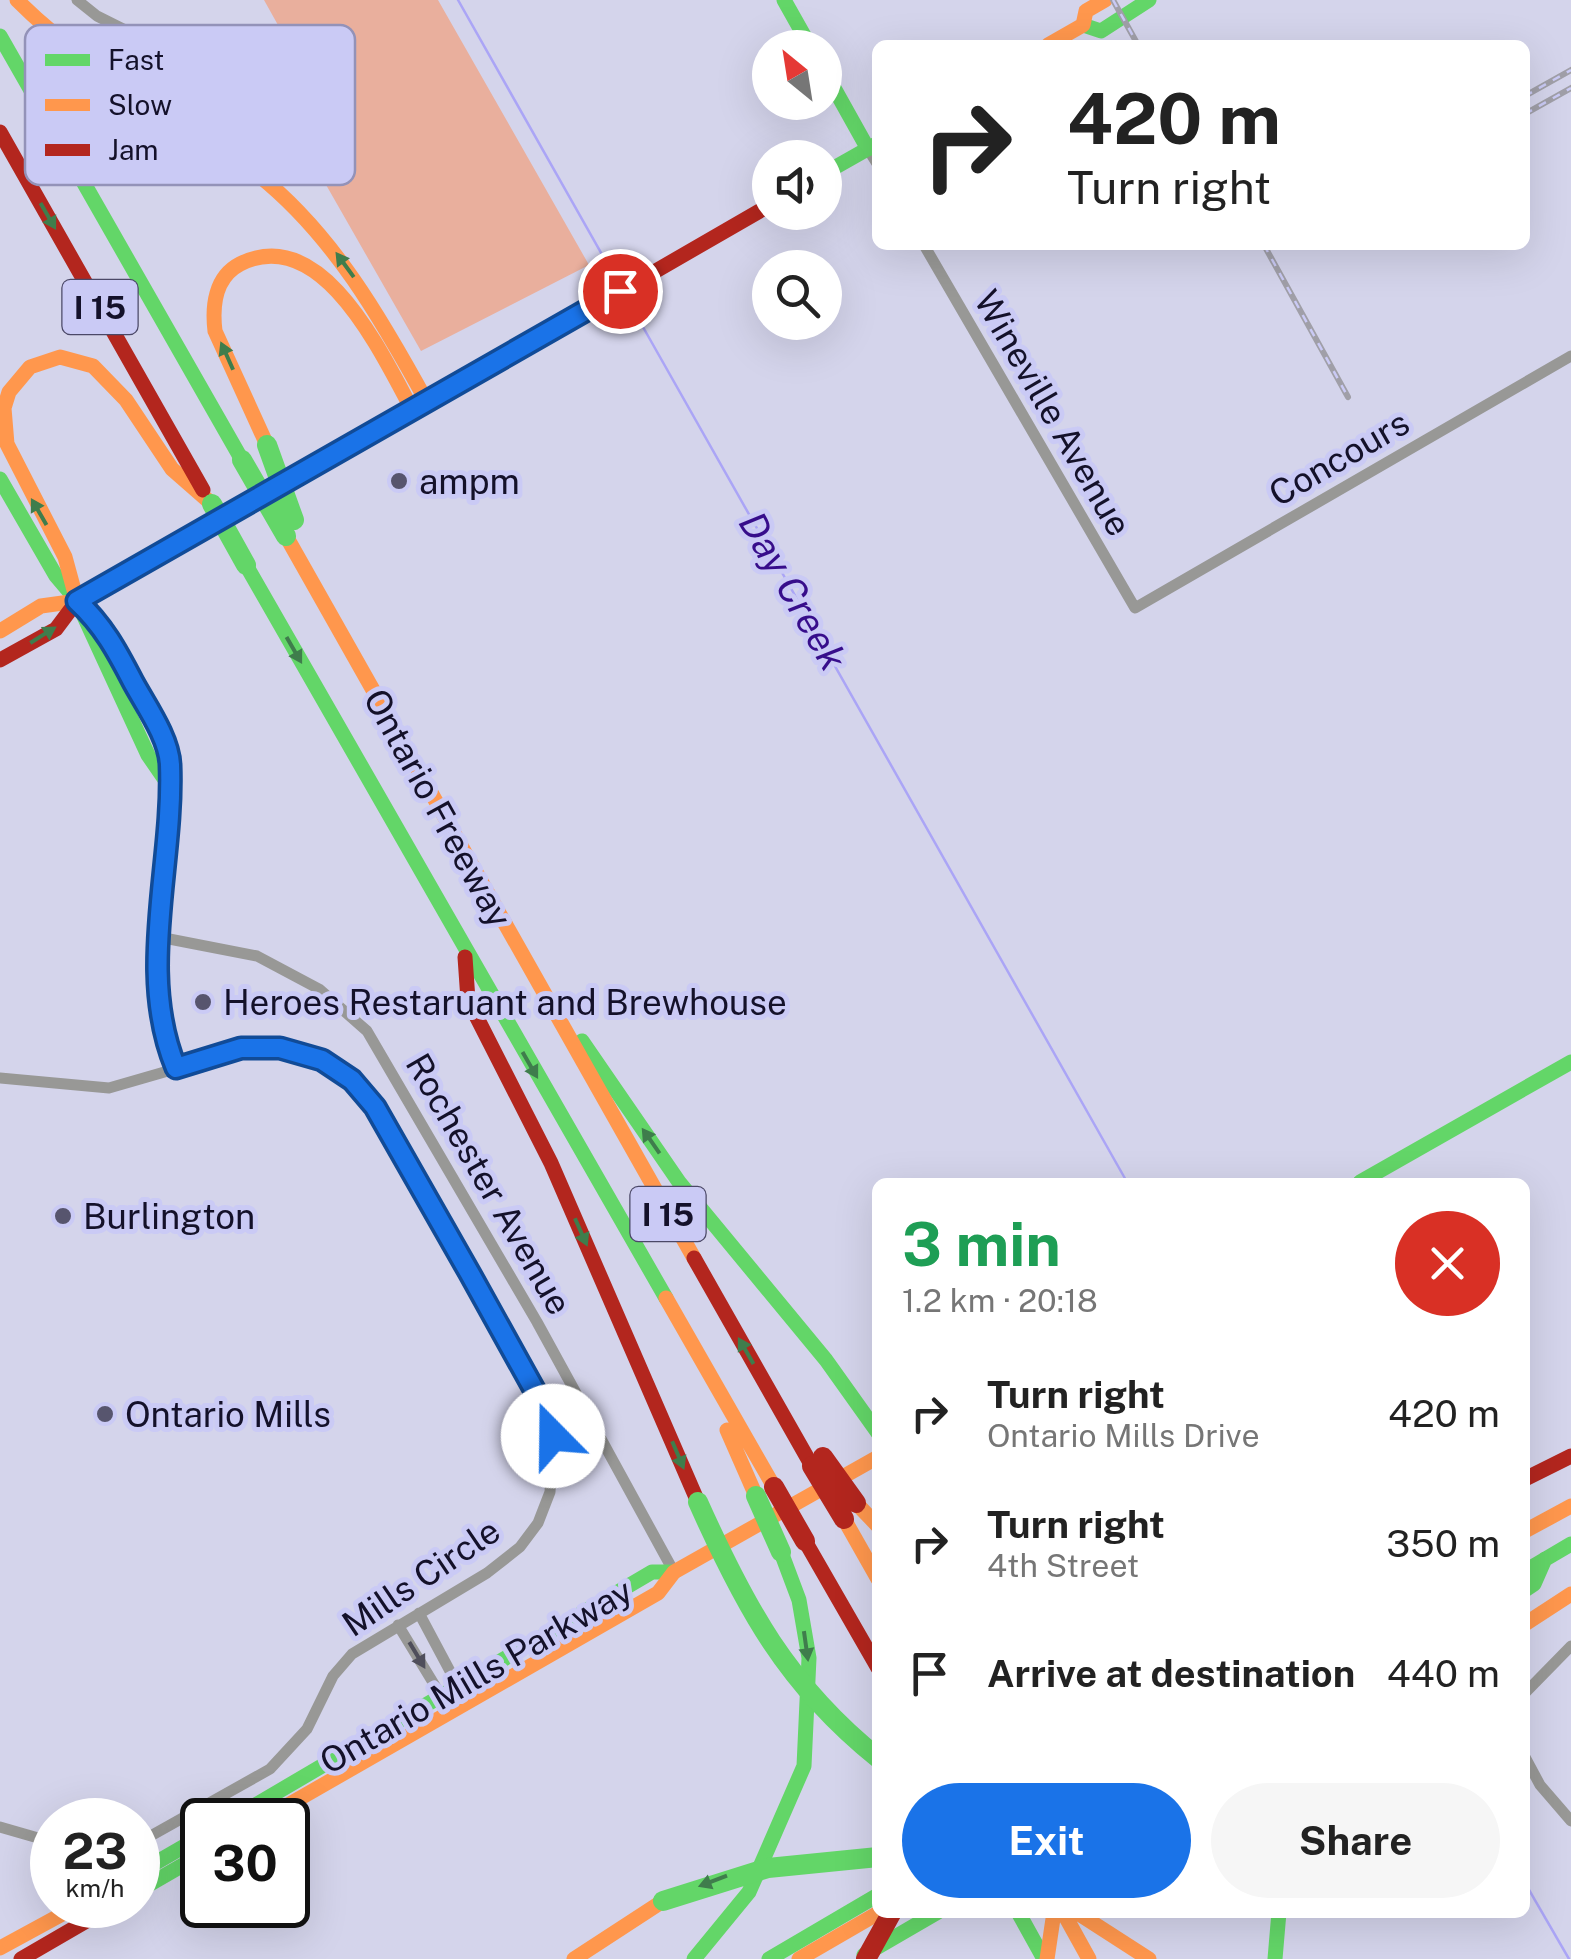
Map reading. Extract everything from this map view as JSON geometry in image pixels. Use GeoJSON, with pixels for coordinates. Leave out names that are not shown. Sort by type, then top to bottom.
{"type":"FeatureCollection","features":[{"type":"Feature","properties":{"kind":"main road"},"geometry":{"type":"LineString","coordinates":[[17,0],[44,25]]}},
{"type":"Feature","properties":{"kind":"main road"},"geometry":{"type":"LineString","coordinates":[[784,0],[801,30]]}},
{"type":"Feature","properties":{"kind":"main road"},"geometry":{"type":"LineString","coordinates":[[1056,40],[1083,24],[1086,12],[1105,0]]}},
{"type":"Feature","properties":{"kind":"main road"},"geometry":{"type":"LineString","coordinates":[[1083,24],[1101,31],[1149,0]]}},
{"type":"Feature","properties":{"kind":"main road","name":"Ontario Freeway"},"geometry":{"type":"LineString","coordinates":[[0,36],[25,80]]}},
{"type":"Feature","properties":{"kind":"main road"},"geometry":{"type":"LineString","coordinates":[[842,100],[872,149]]}},
{"type":"Feature","properties":{"kind":"main road","name":"Ontario Freeway"},"geometry":{"type":"LineString","coordinates":[[0,132],[25,177]]}},
{"type":"Feature","properties":{"kind":"main road"},"geometry":{"type":"LineString","coordinates":[[842,166],[872,153]]}},
{"type":"Feature","properties":{"kind":"main road","name":"Ontario Freeway"},"geometry":{"type":"LineString","coordinates":[[29,185],[195,484],[212,504],[696,1354],[765,1492],[805,1541],[872,1658]]}},
{"type":"Feature","properties":{"kind":"main road","name":"Ontario Freeway"},"geometry":{"type":"LineString","coordinates":[[85,185],[242,460],[290,528],[324,604],[766,1387],[850,1511],[872,1565]]}},
{"type":"Feature","properties":{"kind":"main road"},"geometry":{"type":"LineString","coordinates":[[270,185],[300,212],[354,277],[421,408]]}},
{"type":"Feature","properties":{"kind":"main road"},"geometry":{"type":"LineString","coordinates":[[0,630],[41,606],[77,601],[421,408],[752,215]]}},
{"type":"Feature","properties":{"kind":"main road"},"geometry":{"type":"LineString","coordinates":[[290,528],[267,445],[215,331],[214,296],[224,277],[255,258],[294,261],[340,291],[421,408]]}},
{"type":"Feature","properties":{"kind":"main road"},"geometry":{"type":"LineString","coordinates":[[77,601],[65,557],[24,486],[3,431],[4,394],[19,374],[48,358],[62,356],[94,367],[174,472],[195,484]]}},
{"type":"Feature","properties":{"kind":"main road"},"geometry":{"type":"LineString","coordinates":[[0,480],[56,576],[101,622],[158,728],[171,762],[158,1000],[166,1042],[176,1068]]}},
{"type":"Feature","properties":{"kind":"main road"},"geometry":{"type":"LineString","coordinates":[[0,660],[56,628],[77,601]]}},
{"type":"Feature","properties":{"kind":"main road"},"geometry":{"type":"LineString","coordinates":[[464,950],[468,1000],[550,1163],[698,1502],[764,1642],[816,1708],[872,1753]]}},
{"type":"Feature","properties":{"kind":"main road"},"geometry":{"type":"LineString","coordinates":[[525,962],[679,1182],[872,1423]]}},
{"type":"Feature","properties":{"kind":"main road"},"geometry":{"type":"LineString","coordinates":[[1367,1178],[1571,1062]]}},
{"type":"Feature","properties":{"kind":"main road"},"geometry":{"type":"LineString","coordinates":[[1530,1469],[1571,1454]]}},
{"type":"Feature","properties":{"kind":"main road"},"geometry":{"type":"LineString","coordinates":[[1530,1476],[1571,1454]]}},
{"type":"Feature","properties":{"kind":"main road","name":"Ontario Mills Parkway"},"geometry":{"type":"LineString","coordinates":[[297,1798],[652,1572],[674,1572],[872,1460]]}},
{"type":"Feature","properties":{"kind":"main road"},"geometry":{"type":"LineString","coordinates":[[694,1959],[749,1892],[804,1766],[808,1658],[799,1600],[765,1492]]}},
{"type":"Feature","properties":{"kind":"main road"},"geometry":{"type":"LineString","coordinates":[[1530,1529],[1571,1506]]}},
{"type":"Feature","properties":{"kind":"main road"},"geometry":{"type":"LineString","coordinates":[[850,1511],[872,1523]]}},
{"type":"Feature","properties":{"kind":"main road"},"geometry":{"type":"LineString","coordinates":[[1530,1568],[1571,1544]]}},
{"type":"Feature","properties":{"kind":"main road"},"geometry":{"type":"LineString","coordinates":[[1530,1587],[1546,1558]]}},
{"type":"Feature","properties":{"kind":"main road"},"geometry":{"type":"LineString","coordinates":[[1530,1621],[1571,1594]]}},
{"type":"Feature","properties":{"kind":"main road","name":"Ontario Mills Parkway"},"geometry":{"type":"LineString","coordinates":[[271,1798],[455,1700]]}},
{"type":"Feature","properties":{"kind":"main road"},"geometry":{"type":"LineString","coordinates":[[574,1959],[664,1901],[755,1868],[807,1858],[872,1857]]}},
{"type":"Feature","properties":{"kind":"main road"},"geometry":{"type":"LineString","coordinates":[[768,1959],[872,1899]]}},
{"type":"Feature","properties":{"kind":"main road"},"geometry":{"type":"LineString","coordinates":[[799,1959],[872,1917]]}},
{"type":"Feature","properties":{"kind":"main road"},"geometry":{"type":"LineString","coordinates":[[866,1959],[889,1918]]}},
{"type":"Feature","properties":{"kind":"main road"},"geometry":{"type":"LineString","coordinates":[[858,1959],[928,1918]]}},
{"type":"Feature","properties":{"kind":"main road"},"geometry":{"type":"LineString","coordinates":[[1021,1918],[1045,1959]]}},
{"type":"Feature","properties":{"kind":"main road"},"geometry":{"type":"LineString","coordinates":[[1045,1959],[1053,1918]]}},
{"type":"Feature","properties":{"kind":"main road"},"geometry":{"type":"LineString","coordinates":[[1066,1918],[1089,1959]]}},
{"type":"Feature","properties":{"kind":"main road"},"geometry":{"type":"LineString","coordinates":[[1085,1918],[1149,1959]]}},
{"type":"Feature","properties":{"kind":"main road"},"geometry":{"type":"LineString","coordinates":[[1275,1959],[1278,1918]]}},
{"type":"Feature","properties":{"kind":"main road"},"geometry":{"type":"LineString","coordinates":[[0,1948],[37,1928]]}},
{"type":"Feature","properties":{"kind":"main road"},"geometry":{"type":"LineString","coordinates":[[21,1959],[74,1928]]}},
{"type":"Feature","properties":{"kind":"street"},"geometry":{"type":"LineString","coordinates":[[77,0],[115,25]]}},
{"type":"Feature","properties":{"kind":"street","name":"Wineville Avenue"},"geometry":{"type":"LineString","coordinates":[[927,250],[1135,608]]}},
{"type":"Feature","properties":{"kind":"street","name":"Concours"},"geometry":{"type":"LineString","coordinates":[[1135,608],[1571,356]]}},
{"type":"Feature","properties":{"kind":"street","name":"Rochester Avenue"},"geometry":{"type":"LineString","coordinates":[[160,937],[257,956],[311,984],[366,1031],[528,1306],[674,1572]]}},
{"type":"Feature","properties":{"kind":"street","name":"Mills Circle"},"geometry":{"type":"LineString","coordinates":[[0,1078],[109,1088],[241,1048],[280,1048],[322,1060],[352,1080],[375,1107],[550,1422],[553,1475],[544,1508],[528,1538],[498,1566],[358,1649],[336,1671],[307,1730],[284,1758],[160,1830]]}},
{"type":"Feature","properties":{"kind":"street"},"geometry":{"type":"LineString","coordinates":[[419,1613],[455,1700]]}},
{"type":"Feature","properties":{"kind":"street"},"geometry":{"type":"LineString","coordinates":[[398,1624],[455,1700]]}},
{"type":"Feature","properties":{"kind":"street"},"geometry":{"type":"LineString","coordinates":[[1530,1688],[1571,1646]]}},
{"type":"Feature","properties":{"kind":"street"},"geometry":{"type":"LineString","coordinates":[[1530,1767],[1540,1785],[1571,1820]]}},
{"type":"Feature","properties":{"kind":"street"},"geometry":{"type":"LineString","coordinates":[[0,1828],[30,1836]]}},
{"type":"Feature","properties":{"kind":"shaded area"},"geometry":{"type":"Polygon","coordinates":[[[264,0],[438,0],[589,265],[421,351],[326,185],[355,185],[355,25],[278,25],[264,0]]]}},
{"type":"Feature","properties":{"kind":"waterway","name":"Day Creek"},"geometry":{"type":"LineString","coordinates":[[458,0],[617,281]]}},
{"type":"Feature","properties":{"kind":"waterway","name":"Day Creek"},"geometry":{"type":"LineString","coordinates":[[626,297],[1125,1178]]}},
{"type":"Feature","properties":{"kind":"waterway","name":"Day Creek"},"geometry":{"type":"LineString","coordinates":[[1530,1892],[1569,1959]]}},
{"type":"Feature","properties":{"kind":"railway"},"geometry":{"type":"LineString","coordinates":[[1113,0],[1135,40]]}},
{"type":"Feature","properties":{"kind":"railway"},"geometry":{"type":"LineString","coordinates":[[1530,93],[1571,70]]}},
{"type":"Feature","properties":{"kind":"railway"},"geometry":{"type":"LineString","coordinates":[[1530,111],[1571,88]]}},
{"type":"Feature","properties":{"kind":"railway"},"geometry":{"type":"LineString","coordinates":[[1267,250],[1348,397]]}},
{"type":"Feature","properties":{"kind":"traffic: fast"},"geometry":{"type":"LineString","coordinates":[[784,0],[801,30]]}},
{"type":"Feature","properties":{"kind":"traffic: fast"},"geometry":{"type":"LineString","coordinates":[[1083,25],[1101,31],[1149,0]]}},
{"type":"Feature","properties":{"kind":"traffic: fast"},"geometry":{"type":"LineString","coordinates":[[0,36],[25,80]]}},
{"type":"Feature","properties":{"kind":"traffic: fast"},"geometry":{"type":"LineString","coordinates":[[842,102],[868,149]]}},
{"type":"Feature","properties":{"kind":"traffic: fast"},"geometry":{"type":"LineString","coordinates":[[842,163],[872,146]]}},
{"type":"Feature","properties":{"kind":"traffic: fast"},"geometry":{"type":"LineString","coordinates":[[85,185],[242,460]]}},
{"type":"Feature","properties":{"kind":"traffic: fast"},"geometry":{"type":"LineString","coordinates":[[267,445],[294,520]]}},
{"type":"Feature","properties":{"kind":"traffic: fast"},"geometry":{"type":"LineString","coordinates":[[242,460],[286,536]]}},
{"type":"Feature","properties":{"kind":"traffic: fast"},"geometry":{"type":"LineString","coordinates":[[0,479],[56,576],[73,596]]}},
{"type":"Feature","properties":{"kind":"traffic: fast"},"geometry":{"type":"LineString","coordinates":[[212,504],[246,565]]}},
{"type":"Feature","properties":{"kind":"traffic: fast"},"geometry":{"type":"LineString","coordinates":[[246,565],[666,1298]]}},
{"type":"Feature","properties":{"kind":"traffic: fast"},"geometry":{"type":"LineString","coordinates":[[77,601],[132,675],[156,720],[169,758],[171,797],[160,967],[164,1017],[176,1068]]}},
{"type":"Feature","properties":{"kind":"traffic: fast"},"geometry":{"type":"LineString","coordinates":[[77,601],[148,755],[168,784]]}},
{"type":"Feature","properties":{"kind":"traffic: fast"},"geometry":{"type":"LineString","coordinates":[[582,1041],[679,1182],[826,1360],[872,1425]]}},
{"type":"Feature","properties":{"kind":"traffic: fast"},"geometry":{"type":"LineString","coordinates":[[1367,1178],[1571,1062]]}},
{"type":"Feature","properties":{"kind":"traffic: fast"},"geometry":{"type":"LineString","coordinates":[[756,1496],[781,1552]]}},
{"type":"Feature","properties":{"kind":"traffic: fast"},"geometry":{"type":"LineString","coordinates":[[698,1502],[733,1576],[793,1673],[872,1753]]}},
{"type":"Feature","properties":{"kind":"traffic: fast"},"geometry":{"type":"LineString","coordinates":[[1530,1568],[1571,1544]]}},
{"type":"Feature","properties":{"kind":"traffic: fast"},"geometry":{"type":"LineString","coordinates":[[694,1959],[749,1892],[804,1766],[809,1658],[799,1600],[781,1552]]}},
{"type":"Feature","properties":{"kind":"traffic: fast"},"geometry":{"type":"LineString","coordinates":[[1530,1587],[1545,1559]]}},
{"type":"Feature","properties":{"kind":"traffic: fast"},"geometry":{"type":"LineString","coordinates":[[267,1798],[652,1572],[674,1572]]}},
{"type":"Feature","properties":{"kind":"traffic: fast"},"geometry":{"type":"LineString","coordinates":[[160,1860],[180,1849]]}},
{"type":"Feature","properties":{"kind":"traffic: fast"},"geometry":{"type":"LineString","coordinates":[[663,1901],[768,1868],[872,1858]]}},
{"type":"Feature","properties":{"kind":"traffic: fast"},"geometry":{"type":"LineString","coordinates":[[160,1878],[180,1867]]}},
{"type":"Feature","properties":{"kind":"traffic: fast"},"geometry":{"type":"LineString","coordinates":[[769,1959],[872,1899]]}},
{"type":"Feature","properties":{"kind":"traffic: fast"},"geometry":{"type":"LineString","coordinates":[[864,1955],[928,1918]]}},
{"type":"Feature","properties":{"kind":"traffic: fast"},"geometry":{"type":"LineString","coordinates":[[1021,1918],[1044,1959]]}},
{"type":"Feature","properties":{"kind":"traffic: fast"},"geometry":{"type":"LineString","coordinates":[[1275,1959],[1278,1918]]}},
{"type":"Feature","properties":{"kind":"traffic: slow"},"geometry":{"type":"LineString","coordinates":[[17,0],[43,25]]}},
{"type":"Feature","properties":{"kind":"traffic: slow"},"geometry":{"type":"LineString","coordinates":[[1057,40],[1083,25],[1086,11],[1105,0]]}},
{"type":"Feature","properties":{"kind":"traffic: slow"},"geometry":{"type":"LineString","coordinates":[[269,185],[309,223],[354,280],[428,404]]}},
{"type":"Feature","properties":{"kind":"traffic: slow"},"geometry":{"type":"LineString","coordinates":[[267,445],[215,331],[214,312],[225,276],[240,264],[270,256],[298,262],[323,278],[346,302],[367,330],[414,413]]}},
{"type":"Feature","properties":{"kind":"traffic: slow"},"geometry":{"type":"LineString","coordinates":[[77,601],[65,557],[7,444],[4,408],[9,392],[30,367],[60,357],[93,366],[126,400],[172,469],[212,504]]}},
{"type":"Feature","properties":{"kind":"traffic: slow"},"geometry":{"type":"LineString","coordinates":[[0,631],[41,606],[77,601],[155,560],[415,410]]}},
{"type":"Feature","properties":{"kind":"traffic: slow"},"geometry":{"type":"LineString","coordinates":[[286,536],[694,1258]]}},
{"type":"Feature","properties":{"kind":"traffic: slow"},"geometry":{"type":"LineString","coordinates":[[666,1298],[774,1487]]}},
{"type":"Feature","properties":{"kind":"traffic: slow"},"geometry":{"type":"LineString","coordinates":[[727,1430],[756,1496]]}},
{"type":"Feature","properties":{"kind":"traffic: slow"},"geometry":{"type":"LineString","coordinates":[[300,1798],[658,1593],[674,1572],[872,1460]]}},
{"type":"Feature","properties":{"kind":"traffic: slow"},"geometry":{"type":"LineString","coordinates":[[856,1503],[872,1520]]}},
{"type":"Feature","properties":{"kind":"traffic: slow"},"geometry":{"type":"LineString","coordinates":[[1530,1528],[1571,1506]]}},
{"type":"Feature","properties":{"kind":"traffic: slow"},"geometry":{"type":"LineString","coordinates":[[844,1519],[872,1568]]}},
{"type":"Feature","properties":{"kind":"traffic: slow"},"geometry":{"type":"LineString","coordinates":[[1530,1621],[1571,1594]]}},
{"type":"Feature","properties":{"kind":"traffic: slow"},"geometry":{"type":"LineString","coordinates":[[574,1959],[663,1901]]}},
{"type":"Feature","properties":{"kind":"traffic: slow"},"geometry":{"type":"LineString","coordinates":[[799,1959],[872,1917]]}},
{"type":"Feature","properties":{"kind":"traffic: slow"},"geometry":{"type":"LineString","coordinates":[[1047,1959],[1053,1918]]}},
{"type":"Feature","properties":{"kind":"traffic: slow"},"geometry":{"type":"LineString","coordinates":[[1066,1918],[1089,1959]]}},
{"type":"Feature","properties":{"kind":"traffic: slow"},"geometry":{"type":"LineString","coordinates":[[1085,1918],[1149,1959]]}},
{"type":"Feature","properties":{"kind":"traffic: slow"},"geometry":{"type":"LineString","coordinates":[[0,1948],[37,1928]]}},
{"type":"Feature","properties":{"kind":"traffic: jam"},"geometry":{"type":"LineString","coordinates":[[0,132],[25,176]]}},
{"type":"Feature","properties":{"kind":"traffic: jam"},"geometry":{"type":"LineString","coordinates":[[30,185],[203,490]]}},
{"type":"Feature","properties":{"kind":"traffic: jam"},"geometry":{"type":"LineString","coordinates":[[415,410],[752,215]]}},
{"type":"Feature","properties":{"kind":"traffic: jam"},"geometry":{"type":"LineString","coordinates":[[0,660],[56,629],[77,601]]}},
{"type":"Feature","properties":{"kind":"traffic: jam"},"geometry":{"type":"LineString","coordinates":[[465,957],[468,1000],[551,1163],[698,1502]]}},
{"type":"Feature","properties":{"kind":"traffic: jam"},"geometry":{"type":"LineString","coordinates":[[694,1258],[812,1466]]}},
{"type":"Feature","properties":{"kind":"traffic: jam"},"geometry":{"type":"LineString","coordinates":[[1530,1476],[1571,1456]]}},
{"type":"Feature","properties":{"kind":"traffic: jam"},"geometry":{"type":"LineString","coordinates":[[823,1457],[856,1503]]}},
{"type":"Feature","properties":{"kind":"traffic: jam"},"geometry":{"type":"LineString","coordinates":[[812,1466],[844,1519]]}},
{"type":"Feature","properties":{"kind":"traffic: jam"},"geometry":{"type":"LineString","coordinates":[[774,1487],[805,1541]]}},
{"type":"Feature","properties":{"kind":"traffic: jam"},"geometry":{"type":"LineString","coordinates":[[805,1541],[872,1658]]}},
{"type":"Feature","properties":{"kind":"traffic: jam"},"geometry":{"type":"LineString","coordinates":[[866,1959],[889,1918]]}},
{"type":"Feature","properties":{"kind":"traffic: jam"},"geometry":{"type":"LineString","coordinates":[[21,1959],[74,1928]]}},
{"type":"Feature","properties":{"kind":"place","name":"ampm"},"geometry":{"type":"Point","coordinates":[399,481]}},
{"type":"Feature","properties":{"kind":"place","name":"Heroes Restaruant and Brewhouse"},"geometry":{"type":"Point","coordinates":[203,1002]}},
{"type":"Feature","properties":{"kind":"place","name":"Burlington"},"geometry":{"type":"Point","coordinates":[63,1216]}},
{"type":"Feature","properties":{"kind":"place","name":"Ontario Mills"},"geometry":{"type":"Point","coordinates":[105,1414]}},
{"type":"Feature","properties":{"kind":"route"},"geometry":{"type":"LineString","coordinates":[[553,1436],[540,1400],[469,1272],[375,1107],[352,1080],[306,1053],[269,1047],[241,1048],[176,1068],[160,1022],[157,963],[171,811],[171,762],[158,728],[101,622],[77,601],[322,465],[620,291]]}}]}
